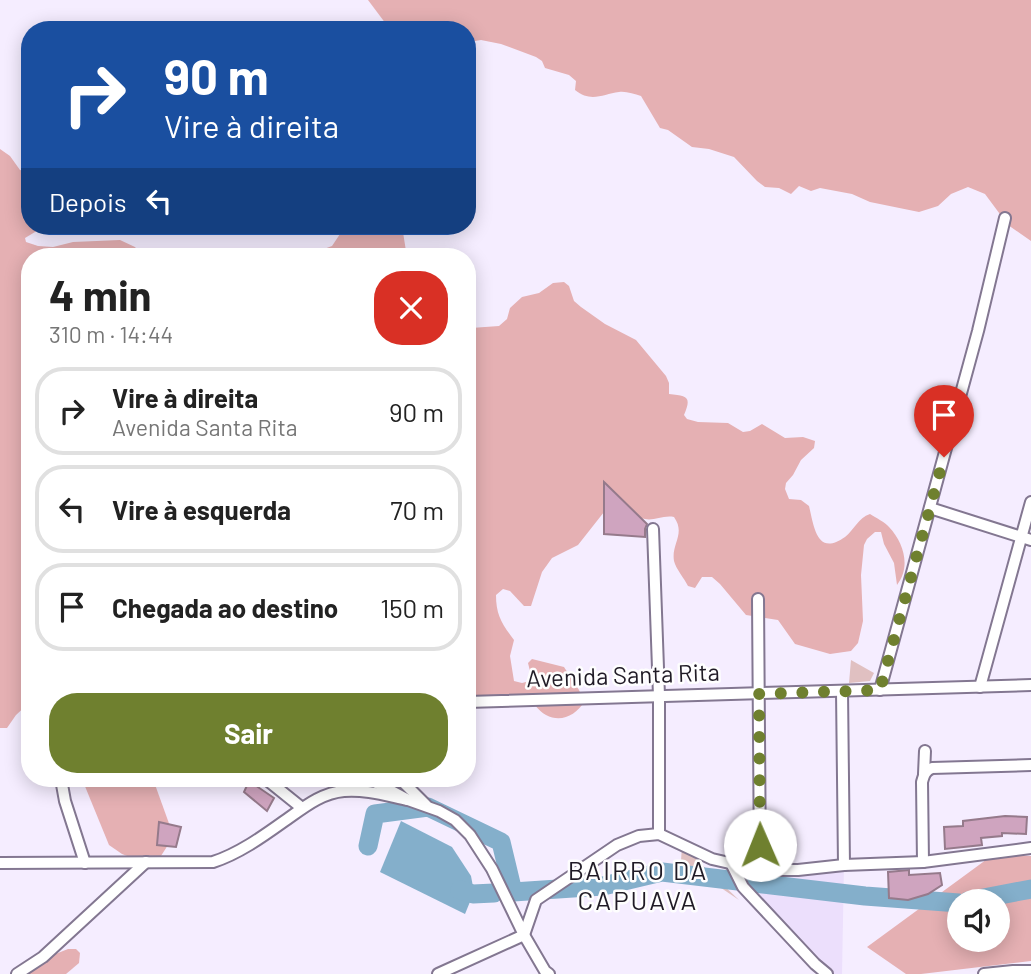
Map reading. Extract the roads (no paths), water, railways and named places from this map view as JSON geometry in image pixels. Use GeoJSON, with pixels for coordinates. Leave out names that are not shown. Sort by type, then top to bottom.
{"type":"FeatureCollection","features":[{"type":"Feature","properties":{"kind":"street"},"geometry":{"type":"LineString","coordinates":[[880,690],[978,331],[1005,218]]}},
{"type":"Feature","properties":{"kind":"street"},"geometry":{"type":"LineString","coordinates":[[980,687],[1026,539],[1031,502]]}},
{"type":"Feature","properties":{"kind":"street"},"geometry":{"type":"LineString","coordinates":[[930,508],[1026,539]]}},
{"type":"Feature","properties":{"kind":"street"},"geometry":{"type":"LineString","coordinates":[[653,529],[659,696],[659,834]]}},
{"type":"Feature","properties":{"kind":"street"},"geometry":{"type":"LineString","coordinates":[[758,599],[760,870]]}},
{"type":"Feature","properties":{"kind":"street","name":"Avenida Santa Rita"},"geometry":{"type":"LineString","coordinates":[[476,702],[1031,685]]}},
{"type":"Feature","properties":{"kind":"street"},"geometry":{"type":"LineString","coordinates":[[842,691],[844,865]]}},
{"type":"Feature","properties":{"kind":"street"},"geometry":{"type":"LineString","coordinates":[[923,862],[922,782],[925,751]]}},
{"type":"Feature","properties":{"kind":"street"},"geometry":{"type":"LineString","coordinates":[[924,774],[932,768],[1031,765]]}},
{"type":"Feature","properties":{"kind":"street"},"geometry":{"type":"LineString","coordinates":[[62,787],[85,863]]}},
{"type":"Feature","properties":{"kind":"street"},"geometry":{"type":"LineString","coordinates":[[276,787],[302,808]]}},
{"type":"Feature","properties":{"kind":"street"},"geometry":{"type":"LineString","coordinates":[[384,787],[455,820],[470,835],[492,869],[524,935],[549,974]]}},
{"type":"Feature","properties":{"kind":"street"},"geometry":{"type":"LineString","coordinates":[[408,787],[428,807]]}},
{"type":"Feature","properties":{"kind":"street"},"geometry":{"type":"LineString","coordinates":[[1,863],[213,862],[228,857],[314,800],[326,795],[344,791],[408,800]]}},
{"type":"Feature","properties":{"kind":"street"},"geometry":{"type":"LineString","coordinates":[[438,974],[524,935],[536,900],[617,845],[639,836],[659,834],[712,859],[760,870],[923,862],[1031,848]]}},
{"type":"Feature","properties":{"kind":"street"},"geometry":{"type":"LineString","coordinates":[[17,974],[43,957],[146,862]]}},
{"type":"Feature","properties":{"kind":"street"},"geometry":{"type":"LineString","coordinates":[[731,863],[743,887],[827,974]]}},
{"type":"Feature","properties":{"kind":"street"},"geometry":{"type":"LineString","coordinates":[[984,974],[1031,971]]}},
{"type":"Feature","properties":{"kind":"water"},"geometry":{"type":"Polygon","coordinates":[[[401,821],[452,847],[471,876],[474,892],[465,914],[380,872],[401,821]]]}},
{"type":"Feature","properties":{"kind":"waterway"},"geometry":{"type":"LineString","coordinates":[[368,846],[375,814],[428,807],[501,842],[513,892],[603,886],[662,872],[865,896],[947,902]]}},
{"type":"Feature","properties":{"kind":"waterway"},"geometry":{"type":"LineString","coordinates":[[1010,893],[1031,889]]}},
{"type":"Feature","properties":{"kind":"waterway"},"geometry":{"type":"LineString","coordinates":[[460,890],[473,894],[494,893]]}},
{"type":"Feature","properties":{"kind":"district","name":"BAIRRO DA CAPUAVA"},"geometry":{"type":"Point","coordinates":[638,886]}}]}
